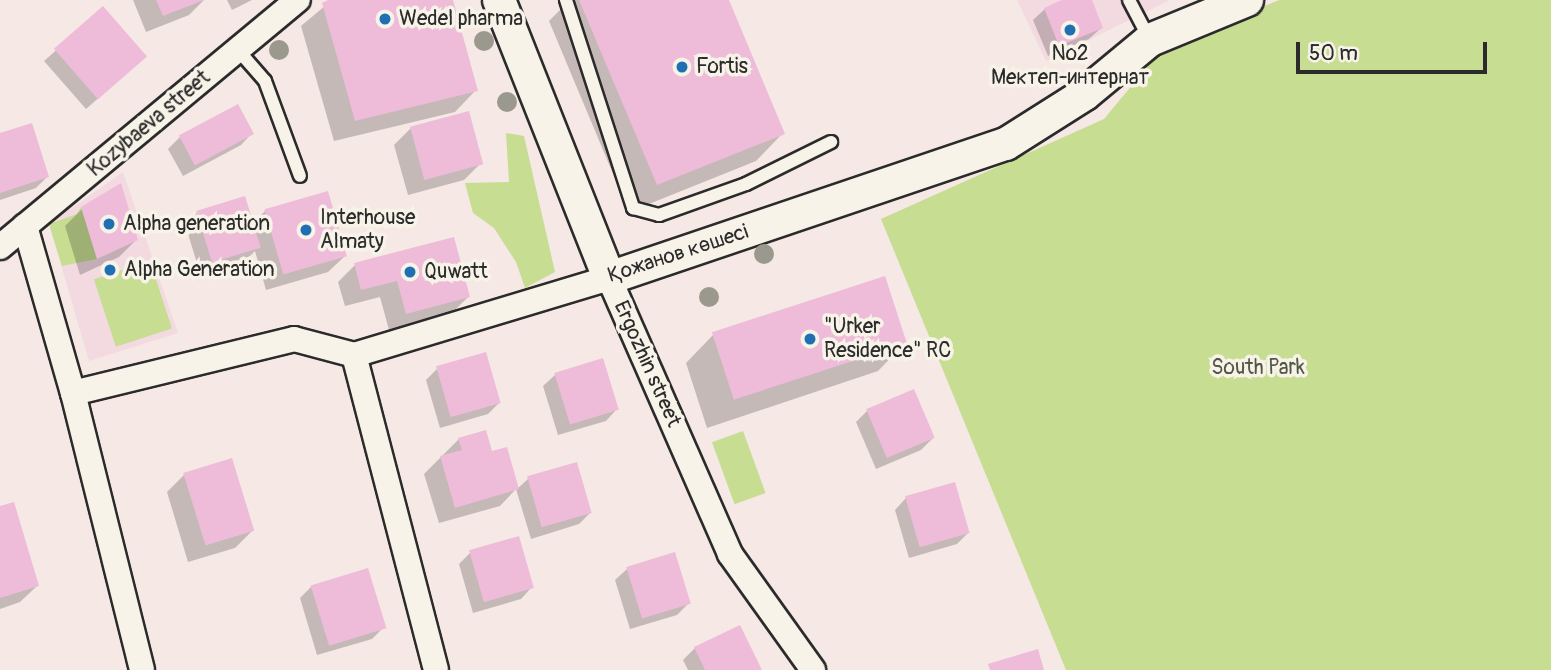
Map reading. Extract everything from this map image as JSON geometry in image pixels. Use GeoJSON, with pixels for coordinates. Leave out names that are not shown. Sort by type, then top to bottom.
{"type":"FeatureCollection","features":[{"type":"Feature","properties":{"kind":"street","name":"Kozybaeva street"},"geometry":{"type":"LineString","coordinates":[[0,247],[298,0]]}},
{"type":"Feature","properties":{"kind":"street","name":"Ergozhin street"},"geometry":{"type":"LineString","coordinates":[[499,0],[609,278],[730,554],[813,670]]}},
{"type":"Feature","properties":{"kind":"street","name":"Қожанов көшесі"},"geometry":{"type":"LineString","coordinates":[[354,355],[609,278],[1006,144],[1085,94],[1150,40],[1247,0]]}},
{"type":"Feature","properties":{"kind":"street"},"geometry":{"type":"LineString","coordinates":[[25,226],[73,393],[142,670]]}},
{"type":"Feature","properties":{"kind":"street"},"geometry":{"type":"LineString","coordinates":[[73,393],[295,339],[354,355],[436,670]]}},
{"type":"Feature","properties":{"kind":"lane"},"geometry":{"type":"LineString","coordinates":[[566,0],[633,208],[659,215],[746,184],[831,142]]}},
{"type":"Feature","properties":{"kind":"lane"},"geometry":{"type":"LineString","coordinates":[[1129,0],[1150,40]]}},
{"type":"Feature","properties":{"kind":"lane"},"geometry":{"type":"LineString","coordinates":[[238,50],[265,81],[300,176]]}},
{"type":"Feature","properties":{"kind":"shaded area","name":"№2 Мектеп-интернат"},"geometry":{"type":"Polygon","coordinates":[[[1017,0],[1170,0],[1046,61],[1017,0]]]}},
{"type":"Feature","properties":{"kind":"shaded area","name":"Alpha Generation"},"geometry":{"type":"Polygon","coordinates":[[[123,172],[178,333],[89,361],[49,224],[123,172]]]}},
{"type":"Feature","properties":{"kind":"green space","name":"South Park"},"geometry":{"type":"Polygon","coordinates":[[[1279,0],[1551,0],[1551,670],[1066,670],[881,219],[1104,119],[1162,49],[1279,0]]]}},
{"type":"Feature","properties":{"kind":"green space"},"geometry":{"type":"Polygon","coordinates":[[[506,133],[524,136],[555,272],[525,288],[516,262],[494,228],[473,213],[465,183],[509,182],[506,133]]]}},
{"type":"Feature","properties":{"kind":"green space"},"geometry":{"type":"Polygon","coordinates":[[[81,207],[97,259],[62,266],[49,224],[77,214],[81,207]]]}},
{"type":"Feature","properties":{"kind":"green space"},"geometry":{"type":"Polygon","coordinates":[[[150,261],[172,329],[116,347],[94,279],[150,261]]]}},
{"type":"Feature","properties":{"kind":"green space"},"geometry":{"type":"Polygon","coordinates":[[[743,431],[766,493],[735,504],[712,442],[743,431]]]}},
{"type":"Feature","properties":{"kind":"building"},"geometry":{"type":"Polygon","coordinates":[[[156,0],[204,0],[163,16],[156,0]]]}},
{"type":"Feature","properties":{"kind":"building"},"geometry":{"type":"Polygon","coordinates":[[[328,0],[453,0],[478,91],[355,121],[322,3],[328,0]]]}},
{"type":"Feature","properties":{"kind":"building","name":"Fortis"},"geometry":{"type":"Polygon","coordinates":[[[579,0],[729,0],[785,134],[657,185],[579,0]]]}},
{"type":"Feature","properties":{"kind":"building"},"geometry":{"type":"Polygon","coordinates":[[[1062,0],[1092,0],[1103,28],[1059,46],[1044,8],[1062,0]]]}},
{"type":"Feature","properties":{"kind":"building"},"geometry":{"type":"Polygon","coordinates":[[[103,6],[147,57],[98,99],[54,49],[103,6]]]}},
{"type":"Feature","properties":{"kind":"building"},"geometry":{"type":"Polygon","coordinates":[[[238,104],[254,134],[195,165],[179,135],[238,104]]]}},
{"type":"Feature","properties":{"kind":"building"},"geometry":{"type":"Polygon","coordinates":[[[469,111],[483,164],[424,180],[410,127],[469,111]]]}},
{"type":"Feature","properties":{"kind":"building"},"geometry":{"type":"Polygon","coordinates":[[[32,123],[49,177],[0,193],[0,133],[32,123]]]}},
{"type":"Feature","properties":{"kind":"building","name":"Alpha generation"},"geometry":{"type":"Polygon","coordinates":[[[121,183],[138,240],[97,259],[81,207],[121,183]]]}},
{"type":"Feature","properties":{"kind":"building"},"geometry":{"type":"Polygon","coordinates":[[[328,191],[347,256],[283,275],[265,209],[328,191]]]}},
{"type":"Feature","properties":{"kind":"building"},"geometry":{"type":"Polygon","coordinates":[[[245,196],[261,248],[212,263],[196,211],[245,196]]]}},
{"type":"Feature","properties":{"kind":"building","name":"Quwatt"},"geometry":{"type":"Polygon","coordinates":[[[454,237],[470,297],[406,314],[397,281],[361,290],[354,263],[454,237]]]}},
{"type":"Feature","properties":{"kind":"building","name":"\"Urker Residence\" RC"},"geometry":{"type":"Polygon","coordinates":[[[885,276],[907,344],[734,400],[712,332],[885,276]]]}},
{"type":"Feature","properties":{"kind":"building"},"geometry":{"type":"Polygon","coordinates":[[[486,352],[501,403],[451,417],[436,366],[486,352]]]}},
{"type":"Feature","properties":{"kind":"building"},"geometry":{"type":"Polygon","coordinates":[[[603,358],[619,410],[570,425],[554,373],[603,358]]]}},
{"type":"Feature","properties":{"kind":"building"},"geometry":{"type":"Polygon","coordinates":[[[914,389],[935,438],[887,458],[866,409],[914,389]]]}},
{"type":"Feature","properties":{"kind":"building"},"geometry":{"type":"Polygon","coordinates":[[[486,430],[492,451],[507,447],[519,489],[455,508],[440,456],[462,450],[458,438],[486,430]]]}},
{"type":"Feature","properties":{"kind":"building"},"geometry":{"type":"Polygon","coordinates":[[[232,458],[254,531],[205,546],[183,473],[232,458]]]}},
{"type":"Feature","properties":{"kind":"building"},"geometry":{"type":"Polygon","coordinates":[[[577,462],[592,513],[542,527],[527,476],[577,462]]]}},
{"type":"Feature","properties":{"kind":"building"},"geometry":{"type":"Polygon","coordinates":[[[955,482],[970,533],[920,547],[905,496],[955,482]]]}},
{"type":"Feature","properties":{"kind":"building"},"geometry":{"type":"Polygon","coordinates":[[[14,502],[39,586],[0,598],[0,506],[14,502]]]}},
{"type":"Feature","properties":{"kind":"building"},"geometry":{"type":"Polygon","coordinates":[[[519,536],[534,588],[484,602],[469,550],[519,536]]]}},
{"type":"Feature","properties":{"kind":"building"},"geometry":{"type":"Polygon","coordinates":[[[675,552],[691,604],[642,619],[626,567],[675,552]]]}},
{"type":"Feature","properties":{"kind":"building"},"geometry":{"type":"Polygon","coordinates":[[[368,568],[386,628],[329,646],[311,586],[368,568]]]}},
{"type":"Feature","properties":{"kind":"building"},"geometry":{"type":"Polygon","coordinates":[[[740,625],[762,670],[705,670],[694,647],[740,625]]]}},
{"type":"Feature","properties":{"kind":"building"},"geometry":{"type":"Polygon","coordinates":[[[1038,649],[1044,670],[990,670],[988,664],[1038,649]]]}},
{"type":"Feature","properties":{"kind":"place","name":"Wedel pharma"},"geometry":{"type":"Point","coordinates":[385,19]}},
{"type":"Feature","properties":{"kind":"place","name":"№2 Мектеп-интернат"},"geometry":{"type":"Point","coordinates":[1070,30]}},
{"type":"Feature","properties":{"kind":"place","name":"Fortis"},"geometry":{"type":"Point","coordinates":[682,67]}},
{"type":"Feature","properties":{"kind":"place","name":"Alpha generation"},"geometry":{"type":"Point","coordinates":[109,224]}},
{"type":"Feature","properties":{"kind":"place","name":"Interhouse Almaty"},"geometry":{"type":"Point","coordinates":[306,230]}},
{"type":"Feature","properties":{"kind":"place","name":"Alpha Generation"},"geometry":{"type":"Point","coordinates":[110,270]}},
{"type":"Feature","properties":{"kind":"place","name":"Quwatt"},"geometry":{"type":"Point","coordinates":[410,272]}},
{"type":"Feature","properties":{"kind":"place","name":"\"Urker Residence\" RC"},"geometry":{"type":"Point","coordinates":[810,339]}}]}
